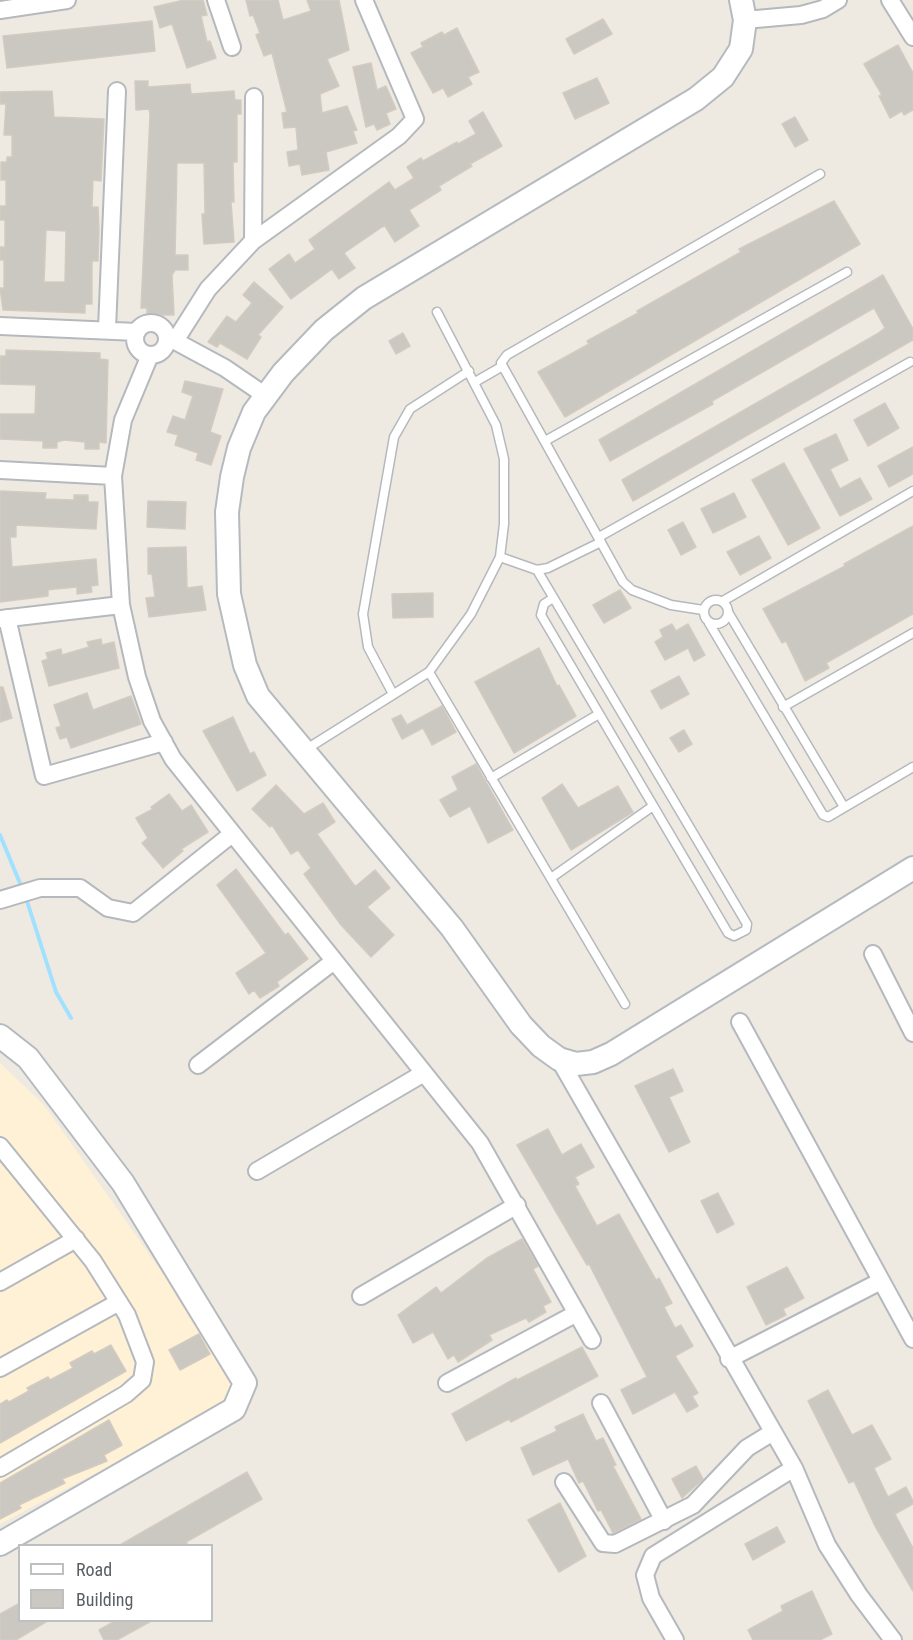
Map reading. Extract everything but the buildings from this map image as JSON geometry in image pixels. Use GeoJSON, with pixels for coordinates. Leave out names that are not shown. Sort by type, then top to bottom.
{"type":"FeatureCollection","features":[{"type":"Feature","properties":{"kind":"street"},"geometry":{"type":"LineString","coordinates":[[0,10],[67,0]]}},
{"type":"Feature","properties":{"kind":"street"},"geometry":{"type":"LineString","coordinates":[[216,0],[232,47]]}},
{"type":"Feature","properties":{"kind":"street"},"geometry":{"type":"LineString","coordinates":[[266,396],[225,368],[171,340],[163,327],[152,322],[142,326],[136,332],[136,346],[150,355],[161,352],[171,340],[208,289],[253,241],[399,136],[415,119],[363,0]]}},
{"type":"Feature","properties":{"kind":"street"},"geometry":{"type":"LineString","coordinates":[[838,0],[823,9],[801,15],[743,10],[741,49],[723,77],[705,92],[364,298],[324,330],[283,372],[254,412],[239,448],[227,512],[230,594],[245,665],[258,696],[302,752],[353,808],[452,928],[521,1025],[541,1046],[559,1059],[576,1064],[593,1062],[611,1054],[913,868]]}},
{"type":"Feature","properties":{"kind":"street"},"geometry":{"type":"LineString","coordinates":[[890,0],[913,37]]}},
{"type":"Feature","properties":{"kind":"street"},"geometry":{"type":"LineString","coordinates":[[107,329],[117,91]]}},
{"type":"Feature","properties":{"kind":"street"},"geometry":{"type":"LineString","coordinates":[[253,241],[254,97]]}},
{"type":"Feature","properties":{"kind":"street"},"geometry":{"type":"LineString","coordinates":[[0,326],[136,332]]}},
{"type":"Feature","properties":{"kind":"street"},"geometry":{"type":"LineString","coordinates":[[150,355],[123,420],[112,476],[121,605],[137,677],[152,721],[173,759],[480,1143],[592,1340]]}},
{"type":"Feature","properties":{"kind":"street"},"geometry":{"type":"LineString","coordinates":[[0,470],[112,476]]}},
{"type":"Feature","properties":{"kind":"street"},"geometry":{"type":"LineString","coordinates":[[121,605],[4,619],[44,776],[164,742]]}},
{"type":"Feature","properties":{"kind":"street"},"geometry":{"type":"LineString","coordinates":[[0,900],[24,893],[80,888],[108,908],[133,913],[232,834]]}},
{"type":"Feature","properties":{"kind":"street"},"geometry":{"type":"LineString","coordinates":[[873,954],[913,1033]]}},
{"type":"Feature","properties":{"kind":"street"},"geometry":{"type":"LineString","coordinates":[[198,1065],[334,961]]}},
{"type":"Feature","properties":{"kind":"street"},"geometry":{"type":"LineString","coordinates":[[740,1022],[913,1339]]}},
{"type":"Feature","properties":{"kind":"street"},"geometry":{"type":"LineString","coordinates":[[0,1036],[28,1058],[123,1183],[245,1383],[234,1409],[0,1544]]}},
{"type":"Feature","properties":{"kind":"street"},"geometry":{"type":"LineString","coordinates":[[559,1059],[729,1359],[794,1468],[827,1545],[859,1595],[893,1640]]}},
{"type":"Feature","properties":{"kind":"street"},"geometry":{"type":"LineString","coordinates":[[257,1172],[424,1073]]}},
{"type":"Feature","properties":{"kind":"street"},"geometry":{"type":"LineString","coordinates":[[0,1146],[76,1239],[119,1302],[137,1336],[145,1362],[142,1380],[126,1394],[0,1468]]}},
{"type":"Feature","properties":{"kind":"street"},"geometry":{"type":"LineString","coordinates":[[361,1296],[517,1205]]}},
{"type":"Feature","properties":{"kind":"street"},"geometry":{"type":"LineString","coordinates":[[0,1282],[76,1239]]}},
{"type":"Feature","properties":{"kind":"street"},"geometry":{"type":"LineString","coordinates":[[729,1359],[881,1281]]}},
{"type":"Feature","properties":{"kind":"street"},"geometry":{"type":"LineString","coordinates":[[0,1368],[119,1302]]}},
{"type":"Feature","properties":{"kind":"street"},"geometry":{"type":"LineString","coordinates":[[447,1383],[577,1313]]}},
{"type":"Feature","properties":{"kind":"street"},"geometry":{"type":"LineString","coordinates":[[601,1403],[664,1521]]}},
{"type":"Feature","properties":{"kind":"street"},"geometry":{"type":"LineString","coordinates":[[564,1482],[603,1542],[609,1545],[664,1521],[693,1505],[747,1448],[773,1432]]}},
{"type":"Feature","properties":{"kind":"street"},"geometry":{"type":"LineString","coordinates":[[675,1640],[651,1598],[645,1575],[653,1556],[794,1468]]}},
{"type":"Feature","properties":{"kind":"lane"},"geometry":{"type":"LineString","coordinates":[[703,610],[671,605],[632,590],[619,575],[501,367],[502,360],[820,174]]}},
{"type":"Feature","properties":{"kind":"lane"},"geometry":{"type":"LineString","coordinates":[[545,441],[847,272]]}},
{"type":"Feature","properties":{"kind":"lane"},"geometry":{"type":"LineString","coordinates":[[302,752],[429,672],[471,614],[500,557],[504,524],[504,459],[495,425],[475,382],[437,312]]}},
{"type":"Feature","properties":{"kind":"lane"},"geometry":{"type":"LineString","coordinates":[[500,557],[537,570],[561,563],[910,362]]}},
{"type":"Feature","properties":{"kind":"lane"},"geometry":{"type":"LineString","coordinates":[[475,382],[501,367]]}},
{"type":"Feature","properties":{"kind":"lane"},"geometry":{"type":"LineString","coordinates":[[393,694],[368,647],[363,614],[394,437],[410,409],[468,371]]}},
{"type":"Feature","properties":{"kind":"lane"},"geometry":{"type":"LineString","coordinates":[[703,610],[712,599],[723,601],[913,491]]}},
{"type":"Feature","properties":{"kind":"lane"},"geometry":{"type":"LineString","coordinates":[[537,570],[554,598],[748,927],[731,936],[653,806],[541,615],[544,604],[554,598]]}},
{"type":"Feature","properties":{"kind":"lane"},"geometry":{"type":"LineString","coordinates":[[723,601],[783,707],[844,807]]}},
{"type":"Feature","properties":{"kind":"lane"},"geometry":{"type":"LineString","coordinates":[[703,610],[823,815],[828,817],[913,767]]}},
{"type":"Feature","properties":{"kind":"lane"},"geometry":{"type":"LineString","coordinates":[[710,622],[721,622],[728,612]]}},
{"type":"Feature","properties":{"kind":"lane"},"geometry":{"type":"LineString","coordinates":[[783,707],[913,633]]}},
{"type":"Feature","properties":{"kind":"lane"},"geometry":{"type":"LineString","coordinates":[[429,672],[625,1004]]}},
{"type":"Feature","properties":{"kind":"lane"},"geometry":{"type":"LineString","coordinates":[[492,778],[599,714]]}},
{"type":"Feature","properties":{"kind":"lane"},"geometry":{"type":"LineString","coordinates":[[551,878],[653,806]]}},
{"type":"Feature","properties":{"kind":"shaded area"},"geometry":{"type":"Polygon","coordinates":[[[0,1063],[44,1105],[247,1393],[0,1524],[0,1063]]]}},
{"type":"Feature","properties":{"kind":"waterway"},"geometry":{"type":"LineString","coordinates":[[0,835],[22,888]]}},
{"type":"Feature","properties":{"kind":"waterway"},"geometry":{"type":"LineString","coordinates":[[26,898],[56,992],[71,1018]]}}]}
